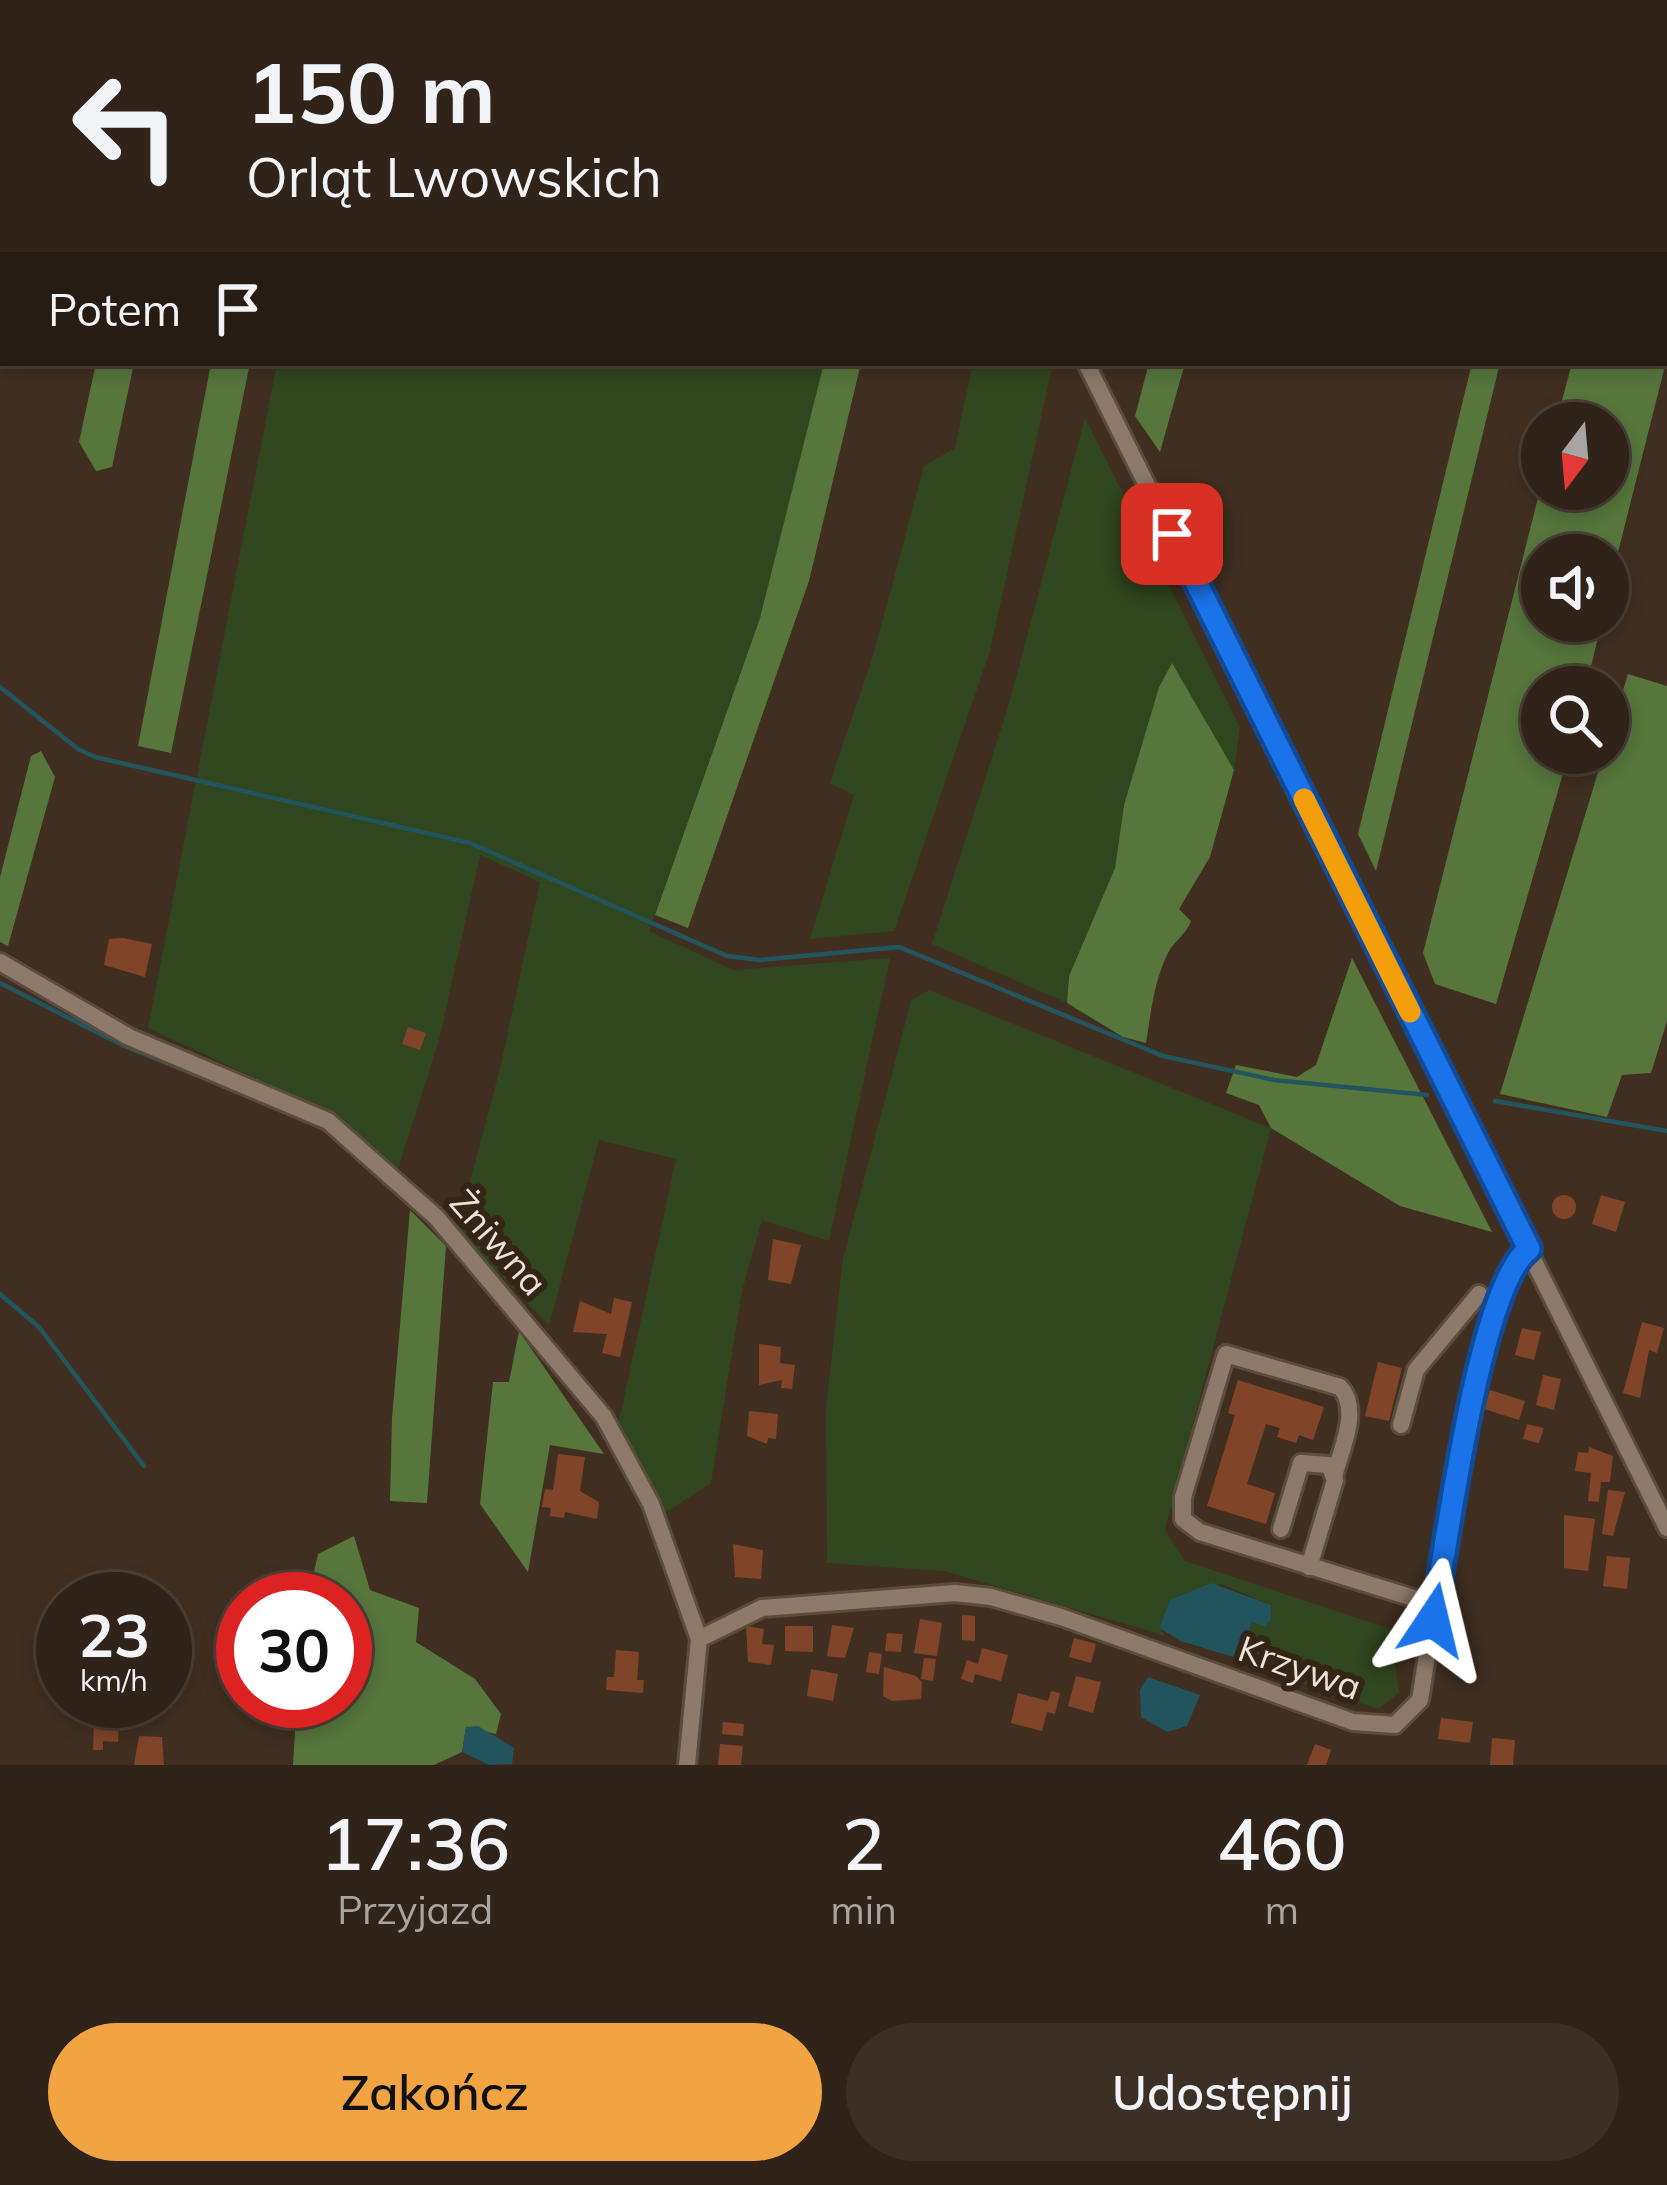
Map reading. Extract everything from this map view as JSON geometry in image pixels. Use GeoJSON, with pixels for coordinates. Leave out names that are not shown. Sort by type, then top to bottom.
{"type":"FeatureCollection","features":[{"type":"Feature","properties":{"kind":"street"},"geometry":{"type":"LineString","coordinates":[[1088,366],[1667,1528]]}},
{"type":"Feature","properties":{"kind":"street","name":"Żniwna"},"geometry":{"type":"LineString","coordinates":[[0,962],[129,1036],[304,1107],[354,1139],[407,1189],[604,1417],[651,1504],[699,1640],[687,1765]]}},
{"type":"Feature","properties":{"kind":"street","name":"Krzywa"},"geometry":{"type":"LineString","coordinates":[[699,1640],[762,1608],[956,1593],[991,1597],[1375,1727],[1408,1717],[1420,1700],[1462,1448],[1502,1291],[1514,1262],[1529,1249]]}},
{"type":"Feature","properties":{"kind":"street"},"geometry":{"type":"LineString","coordinates":[[1401,1425],[1416,1370],[1479,1294]]}},
{"type":"Feature","properties":{"kind":"street"},"geometry":{"type":"LineString","coordinates":[[1309,1567],[1349,1416],[1348,1395],[1340,1387],[1226,1354],[1183,1497],[1183,1519],[1200,1532],[1309,1567],[1436,1605]]}},
{"type":"Feature","properties":{"kind":"street"},"geometry":{"type":"LineString","coordinates":[[1281,1529],[1301,1463],[1319,1460],[1334,1476]]}},
{"type":"Feature","properties":{"kind":"green space"},"geometry":{"type":"Polygon","coordinates":[[[95,366],[133,366],[112,467],[96,471],[79,442],[95,366]]]}},
{"type":"Feature","properties":{"kind":"green space"},"geometry":{"type":"Polygon","coordinates":[[[210,366],[249,366],[171,753],[138,746],[210,366]]]}},
{"type":"Feature","properties":{"kind":"green space"},"geometry":{"type":"Polygon","coordinates":[[[276,366],[823,366],[760,618],[649,931],[733,970],[890,958],[829,1241],[762,1220],[742,1291],[711,1483],[665,1513],[619,1421],[676,1159],[599,1140],[549,1325],[457,1230],[500,1069],[540,882],[480,855],[439,1040],[398,1169],[339,1117],[148,1028],[276,366]]]}},
{"type":"Feature","properties":{"kind":"green space"},"geometry":{"type":"Polygon","coordinates":[[[823,366],[860,366],[809,581],[688,928],[655,915],[760,618],[823,366]]]}},
{"type":"Feature","properties":{"kind":"green space"},"geometry":{"type":"Polygon","coordinates":[[[972,366],[1052,366],[990,651],[894,931],[810,939],[854,795],[830,783],[873,656],[924,466],[955,448],[972,366]]]}},
{"type":"Feature","properties":{"kind":"green space"},"geometry":{"type":"Polygon","coordinates":[[[1148,366],[1184,366],[1160,452],[1135,416],[1148,366]]]}},
{"type":"Feature","properties":{"kind":"green space"},"geometry":{"type":"Polygon","coordinates":[[[1471,366],[1499,366],[1376,871],[1358,834],[1471,366]]]}},
{"type":"Feature","properties":{"kind":"green space"},"geometry":{"type":"Polygon","coordinates":[[[1571,366],[1665,366],[1629,509],[1629,402],[1562,402],[1571,366]]]}},
{"type":"Feature","properties":{"kind":"green space"},"geometry":{"type":"Polygon","coordinates":[[[1085,418],[1240,727],[1234,770],[1171,664],[1159,687],[1124,805],[1115,868],[1069,975],[1067,1003],[932,944],[1009,704],[1085,418]]]}},
{"type":"Feature","properties":{"kind":"green space"},"geometry":{"type":"Polygon","coordinates":[[[1535,510],[1629,510],[1623,534],[1529,534],[1535,510]]]}},
{"type":"Feature","properties":{"kind":"green space"},"geometry":{"type":"Polygon","coordinates":[[[1521,565],[1521,642],[1597,642],[1591,666],[1521,666],[1521,774],[1563,774],[1496,1004],[1435,984],[1423,953],[1521,565]]]}},
{"type":"Feature","properties":{"kind":"green space"},"geometry":{"type":"Polygon","coordinates":[[[1172,663],[1234,770],[1210,857],[1179,909],[1191,921],[1163,964],[1146,1043],[1123,1037],[1067,1003],[1069,976],[1115,868],[1124,805],[1159,687],[1172,663]]]}},
{"type":"Feature","properties":{"kind":"green space"},"geometry":{"type":"Polygon","coordinates":[[[1629,674],[1667,686],[1667,1021],[1651,1073],[1622,1075],[1607,1117],[1500,1094],[1598,774],[1629,774],[1629,674]]]}},
{"type":"Feature","properties":{"kind":"green space"},"geometry":{"type":"Polygon","coordinates":[[[41,751],[55,777],[8,946],[0,942],[0,877],[31,756],[41,751]]]}},
{"type":"Feature","properties":{"kind":"green space"},"geometry":{"type":"Polygon","coordinates":[[[1352,958],[1492,1232],[1400,1206],[1271,1128],[1259,1105],[1226,1093],[1236,1065],[1297,1077],[1316,1065],[1352,958]]]}},
{"type":"Feature","properties":{"kind":"green space"},"geometry":{"type":"Polygon","coordinates":[[[929,990],[1271,1128],[1165,1530],[1185,1561],[1390,1629],[1399,1693],[1378,1709],[1243,1663],[1256,1664],[1261,1646],[1247,1640],[1252,1622],[1271,1605],[1221,1584],[1170,1600],[1159,1628],[1166,1636],[944,1571],[827,1563],[826,1407],[843,1259],[911,1001],[929,990]]]}},
{"type":"Feature","properties":{"kind":"green space"},"geometry":{"type":"Polygon","coordinates":[[[410,1210],[446,1246],[427,1503],[390,1501],[392,1418],[410,1210]]]}},
{"type":"Feature","properties":{"kind":"green space"},"geometry":{"type":"Polygon","coordinates":[[[519,1331],[604,1454],[550,1445],[528,1572],[480,1504],[493,1382],[509,1382],[519,1331]]]}},
{"type":"Feature","properties":{"kind":"green space"},"geometry":{"type":"Polygon","coordinates":[[[354,1536],[365,1572],[314,1572],[318,1554],[354,1536]]]}},
{"type":"Feature","properties":{"kind":"green space"},"geometry":{"type":"Polygon","coordinates":[[[372,1591],[419,1608],[416,1642],[475,1679],[501,1714],[496,1734],[466,1727],[462,1752],[434,1765],[293,1765],[295,1728],[372,1728],[372,1591]]]}},
{"type":"Feature","properties":{"kind":"water"},"geometry":{"type":"Polygon","coordinates":[[[1211,1583],[1271,1605],[1271,1620],[1265,1626],[1252,1622],[1247,1639],[1264,1650],[1256,1664],[1181,1641],[1159,1628],[1170,1600],[1211,1583]]]}},
{"type":"Feature","properties":{"kind":"water"},"geometry":{"type":"Polygon","coordinates":[[[1148,1677],[1200,1695],[1187,1726],[1167,1732],[1141,1717],[1140,1690],[1148,1677]]]}},
{"type":"Feature","properties":{"kind":"water"},"geometry":{"type":"Polygon","coordinates":[[[478,1726],[514,1748],[512,1764],[489,1765],[462,1752],[466,1727],[478,1726]]]}},
{"type":"Feature","properties":{"kind":"building"},"geometry":{"type":"Polygon","coordinates":[[[109,939],[152,944],[145,977],[104,965],[109,939]]]}},
{"type":"Feature","properties":{"kind":"building"},"geometry":{"type":"Polygon","coordinates":[[[408,1027],[426,1033],[420,1050],[402,1044],[408,1027]]]}},
{"type":"Feature","properties":{"kind":"building"},"geometry":{"type":"Polygon","coordinates":[[[1564,1195],[1576,1207],[1564,1219],[1552,1207],[1564,1195]]]}},
{"type":"Feature","properties":{"kind":"building"},"geometry":{"type":"Polygon","coordinates":[[[1601,1195],[1625,1202],[1616,1232],[1592,1224],[1601,1195]]]}},
{"type":"Feature","properties":{"kind":"building"},"geometry":{"type":"Polygon","coordinates":[[[773,1239],[801,1245],[791,1284],[768,1280],[773,1239]]]}},
{"type":"Feature","properties":{"kind":"building"},"geometry":{"type":"Polygon","coordinates":[[[614,1298],[632,1302],[620,1357],[602,1353],[607,1334],[573,1332],[580,1301],[611,1314],[614,1298]]]}},
{"type":"Feature","properties":{"kind":"building"},"geometry":{"type":"Polygon","coordinates":[[[1642,1322],[1664,1328],[1657,1353],[1649,1350],[1640,1398],[1623,1393],[1642,1322]]]}},
{"type":"Feature","properties":{"kind":"building"},"geometry":{"type":"Polygon","coordinates":[[[1522,1328],[1541,1332],[1534,1360],[1515,1355],[1522,1328]]]}},
{"type":"Feature","properties":{"kind":"building"},"geometry":{"type":"Polygon","coordinates":[[[759,1344],[781,1347],[780,1363],[795,1365],[792,1389],[781,1388],[782,1380],[759,1385],[759,1344]]]}},
{"type":"Feature","properties":{"kind":"building"},"geometry":{"type":"Polygon","coordinates":[[[1378,1362],[1402,1368],[1389,1421],[1365,1416],[1378,1362]]]}},
{"type":"Feature","properties":{"kind":"building"},"geometry":{"type":"Polygon","coordinates":[[[1543,1375],[1561,1379],[1554,1410],[1536,1405],[1543,1375]]]}},
{"type":"Feature","properties":{"kind":"building"},"geometry":{"type":"Polygon","coordinates":[[[1238,1380],[1324,1407],[1313,1440],[1299,1435],[1296,1443],[1277,1437],[1280,1428],[1266,1424],[1247,1484],[1275,1493],[1266,1524],[1207,1506],[1235,1415],[1228,1413],[1238,1380]]]}},
{"type":"Feature","properties":{"kind":"building"},"geometry":{"type":"Polygon","coordinates":[[[1490,1390],[1525,1401],[1519,1420],[1484,1409],[1490,1390]]]}},
{"type":"Feature","properties":{"kind":"building"},"geometry":{"type":"Polygon","coordinates":[[[749,1411],[778,1414],[776,1439],[768,1438],[767,1444],[747,1436],[749,1411]]]}},
{"type":"Feature","properties":{"kind":"building"},"geometry":{"type":"Polygon","coordinates":[[[1527,1424],[1544,1428],[1539,1443],[1523,1439],[1527,1424]]]}},
{"type":"Feature","properties":{"kind":"building"},"geometry":{"type":"Polygon","coordinates":[[[1589,1447],[1613,1456],[1610,1482],[1601,1482],[1599,1502],[1588,1501],[1591,1473],[1575,1471],[1578,1452],[1588,1453],[1589,1447]]]}},
{"type":"Feature","properties":{"kind":"building"},"geometry":{"type":"Polygon","coordinates":[[[558,1454],[585,1457],[580,1491],[599,1502],[597,1519],[565,1512],[564,1518],[550,1516],[551,1508],[542,1507],[545,1489],[553,1490],[558,1454]]]}},
{"type":"Feature","properties":{"kind":"building"},"geometry":{"type":"Polygon","coordinates":[[[1608,1490],[1625,1492],[1613,1536],[1602,1534],[1608,1490]]]}},
{"type":"Feature","properties":{"kind":"building"},"geometry":{"type":"Polygon","coordinates":[[[1564,1515],[1595,1519],[1588,1571],[1564,1568],[1564,1515]]]}},
{"type":"Feature","properties":{"kind":"building"},"geometry":{"type":"Polygon","coordinates":[[[733,1544],[763,1550],[761,1579],[735,1577],[733,1544]]]}},
{"type":"Feature","properties":{"kind":"building"},"geometry":{"type":"Polygon","coordinates":[[[1607,1556],[1630,1558],[1627,1589],[1603,1586],[1607,1556]]]}},
{"type":"Feature","properties":{"kind":"building"},"geometry":{"type":"Polygon","coordinates":[[[962,1615],[975,1616],[975,1641],[962,1640],[962,1615]]]}},
{"type":"Feature","properties":{"kind":"building"},"geometry":{"type":"Polygon","coordinates":[[[920,1619],[942,1623],[937,1656],[914,1653],[920,1619]]]}},
{"type":"Feature","properties":{"kind":"building"},"geometry":{"type":"Polygon","coordinates":[[[832,1625],[854,1628],[845,1658],[827,1656],[832,1625]]]}},
{"type":"Feature","properties":{"kind":"building"},"geometry":{"type":"Polygon","coordinates":[[[746,1626],[764,1629],[762,1644],[774,1645],[771,1665],[748,1662],[746,1626]]]}},
{"type":"Feature","properties":{"kind":"building"},"geometry":{"type":"Polygon","coordinates":[[[785,1626],[813,1626],[813,1652],[785,1651],[785,1626]]]}},
{"type":"Feature","properties":{"kind":"building"},"geometry":{"type":"Polygon","coordinates":[[[887,1633],[903,1634],[901,1652],[885,1651],[887,1633]]]}},
{"type":"Feature","properties":{"kind":"building"},"geometry":{"type":"Polygon","coordinates":[[[1074,1638],[1096,1644],[1091,1663],[1069,1657],[1074,1638]]]}},
{"type":"Feature","properties":{"kind":"building"},"geometry":{"type":"Polygon","coordinates":[[[982,1648],[1008,1655],[1001,1681],[975,1674],[973,1683],[961,1679],[967,1660],[978,1664],[982,1648]]]}},
{"type":"Feature","properties":{"kind":"building"},"geometry":{"type":"Polygon","coordinates":[[[616,1650],[639,1652],[637,1680],[644,1680],[643,1693],[606,1690],[607,1677],[614,1677],[616,1650]]]}},
{"type":"Feature","properties":{"kind":"building"},"geometry":{"type":"Polygon","coordinates":[[[869,1652],[882,1654],[879,1674],[866,1672],[869,1652]]]}},
{"type":"Feature","properties":{"kind":"building"},"geometry":{"type":"Polygon","coordinates":[[[924,1658],[936,1659],[933,1681],[921,1679],[924,1658]]]}},
{"type":"Feature","properties":{"kind":"building"},"geometry":{"type":"Polygon","coordinates":[[[884,1667],[916,1676],[922,1682],[921,1699],[892,1701],[883,1696],[884,1667]]]}},
{"type":"Feature","properties":{"kind":"building"},"geometry":{"type":"Polygon","coordinates":[[[811,1669],[838,1674],[833,1701],[807,1696],[811,1669]]]}},
{"type":"Feature","properties":{"kind":"building"},"geometry":{"type":"Polygon","coordinates":[[[1076,1676],[1101,1682],[1093,1713],[1068,1706],[1076,1676]]]}},
{"type":"Feature","properties":{"kind":"building"},"geometry":{"type":"Polygon","coordinates":[[[1051,1691],[1060,1693],[1055,1714],[1047,1712],[1042,1731],[1011,1723],[1018,1693],[1048,1701],[1051,1691]]]}},
{"type":"Feature","properties":{"kind":"building"},"geometry":{"type":"Polygon","coordinates":[[[1441,1718],[1473,1722],[1470,1743],[1438,1739],[1441,1718]]]}},
{"type":"Feature","properties":{"kind":"building"},"geometry":{"type":"Polygon","coordinates":[[[723,1722],[744,1724],[743,1736],[722,1734],[723,1722]]]}},
{"type":"Feature","properties":{"kind":"building"},"geometry":{"type":"Polygon","coordinates":[[[94,1728],[119,1728],[118,1742],[103,1741],[103,1750],[93,1750],[94,1728]]]}},
{"type":"Feature","properties":{"kind":"building"},"geometry":{"type":"Polygon","coordinates":[[[139,1736],[162,1737],[164,1765],[134,1765],[139,1736]]]}},
{"type":"Feature","properties":{"kind":"building"},"geometry":{"type":"Polygon","coordinates":[[[1492,1738],[1515,1740],[1513,1765],[1490,1765],[1492,1738]]]}},
{"type":"Feature","properties":{"kind":"building"},"geometry":{"type":"Polygon","coordinates":[[[720,1744],[743,1746],[741,1765],[718,1765],[720,1744]]]}},
{"type":"Feature","properties":{"kind":"building"},"geometry":{"type":"Polygon","coordinates":[[[1315,1744],[1331,1750],[1326,1765],[1307,1765],[1315,1744]]]}},
{"type":"Feature","properties":{"kind":"waterway"},"geometry":{"type":"LineString","coordinates":[[0,687],[78,749],[95,757],[470,843],[727,956],[760,960],[899,947],[1163,1056],[1274,1080],[1427,1095]]}},
{"type":"Feature","properties":{"kind":"waterway"},"geometry":{"type":"LineString","coordinates":[[0,983],[124,1046],[228,1088]]}},
{"type":"Feature","properties":{"kind":"waterway"},"geometry":{"type":"LineString","coordinates":[[1495,1101],[1667,1131]]}},
{"type":"Feature","properties":{"kind":"waterway"},"geometry":{"type":"LineString","coordinates":[[0,1294],[39,1327],[144,1466]]}},
{"type":"Feature","properties":{"kind":"slow traffic"},"geometry":{"type":"LineString","coordinates":[[1304,799],[1410,1012]]}},
{"type":"Feature","properties":{"kind":"route"},"geometry":{"type":"LineString","coordinates":[[1172,534],[1529,1249],[1514,1262],[1502,1291],[1462,1448],[1433,1620]]}}]}
